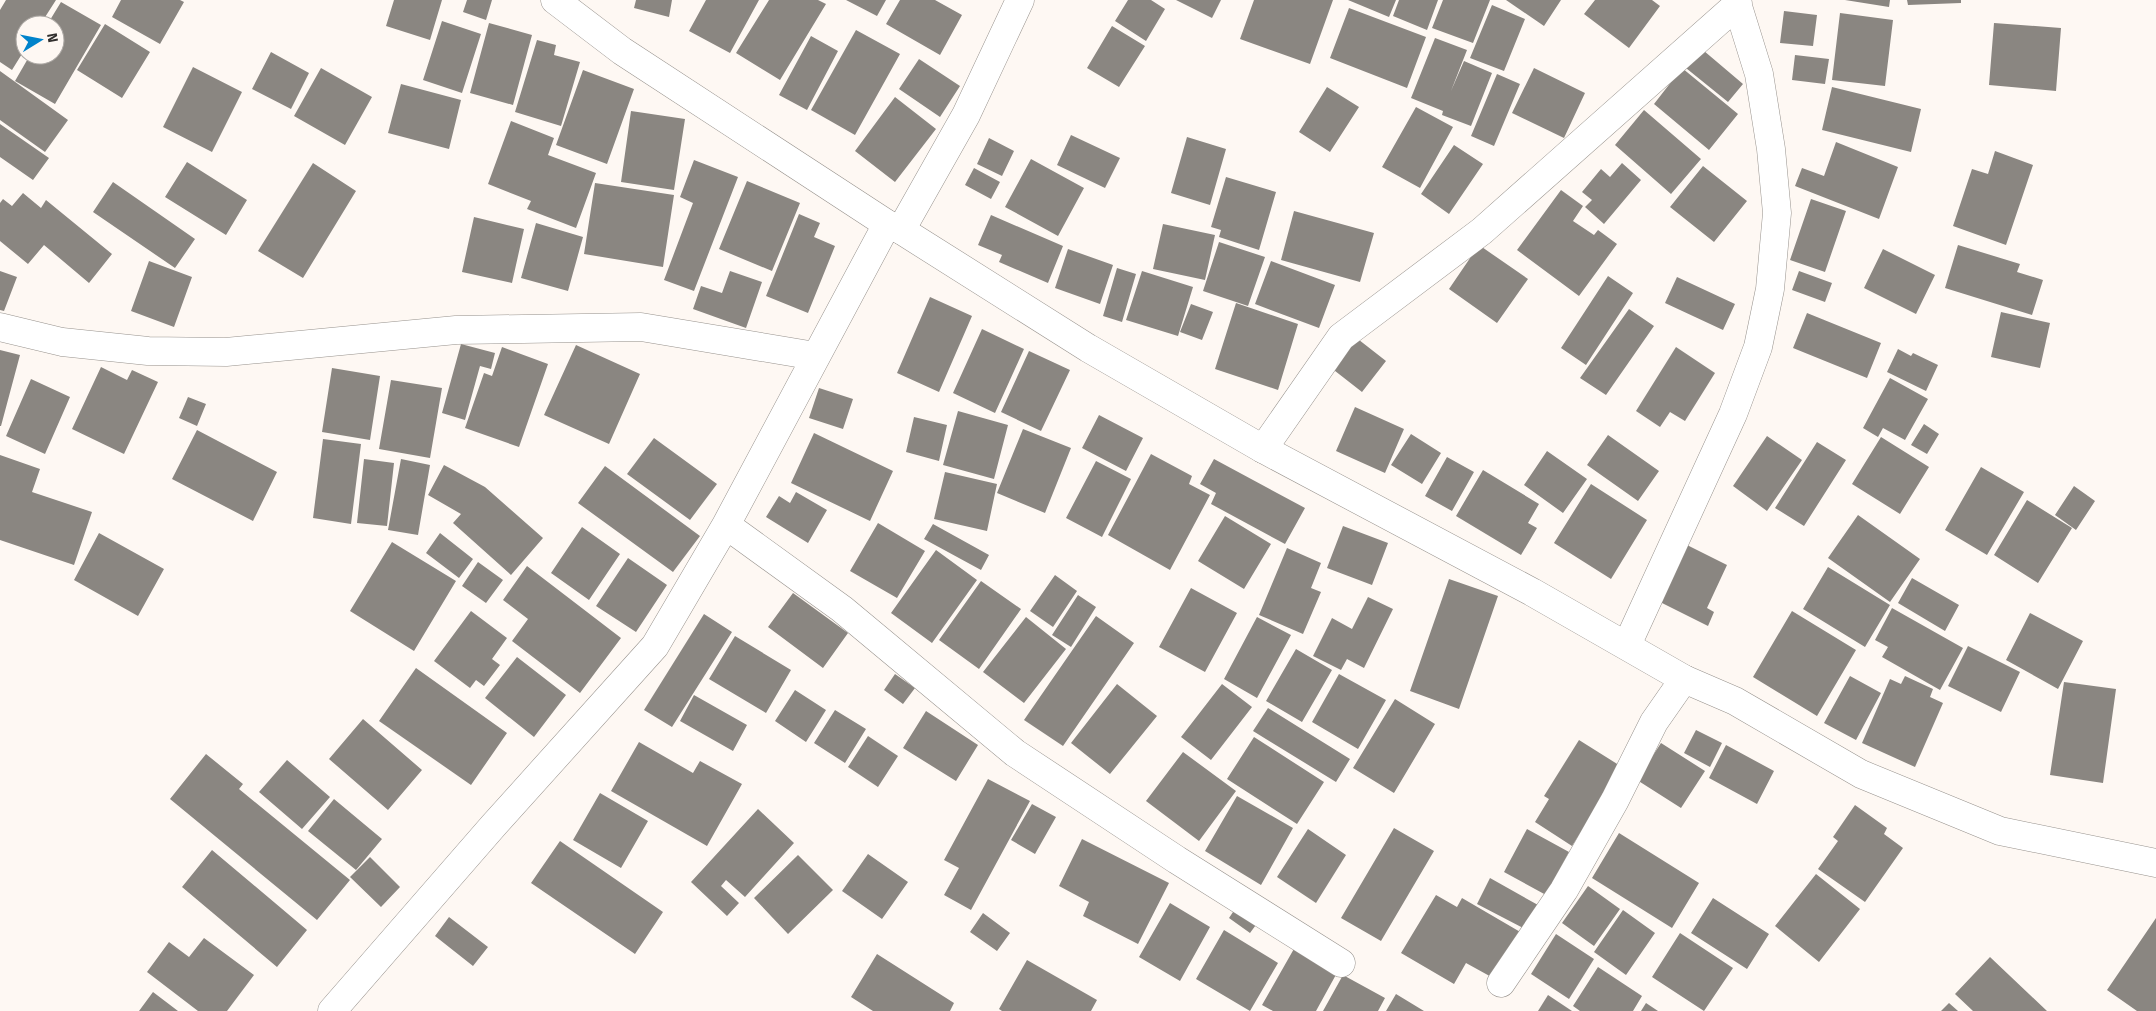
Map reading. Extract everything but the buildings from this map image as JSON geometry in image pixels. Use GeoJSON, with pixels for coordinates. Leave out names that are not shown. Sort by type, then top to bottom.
{"type":"FeatureCollection","features":[{"type":"Feature","properties":{"kind":"street"},"geometry":{"type":"LineString","coordinates":[[555,0],[622,51],[894,227],[1088,348],[1263,449],[1532,592],[1684,679],[1735,701],[1861,774],[2000,830],[2156,864]]}},
{"type":"Feature","properties":{"kind":"street"},"geometry":{"type":"LineString","coordinates":[[332,1011],[492,826],[655,646],[726,525],[815,356],[894,227],[966,115],[1020,0]]}},
{"type":"Feature","properties":{"kind":"street"},"geometry":{"type":"LineString","coordinates":[[1263,449],[1341,337],[1482,231],[1737,2],[1759,74],[1771,149],[1777,213],[1770,288],[1758,347],[1733,414],[1627,645]]}},
{"type":"Feature","properties":{"kind":"street"},"geometry":{"type":"LineString","coordinates":[[0,328],[62,342],[129,349],[226,352],[456,330],[641,327],[815,356]]}},
{"type":"Feature","properties":{"kind":"street"},"geometry":{"type":"LineString","coordinates":[[726,525],[842,608],[1015,753],[1177,860],[1341,962]]}},
{"type":"Feature","properties":{"kind":"street"},"geometry":{"type":"LineString","coordinates":[[1501,983],[1564,890],[1616,800],[1654,722],[1684,679]]}}]}
